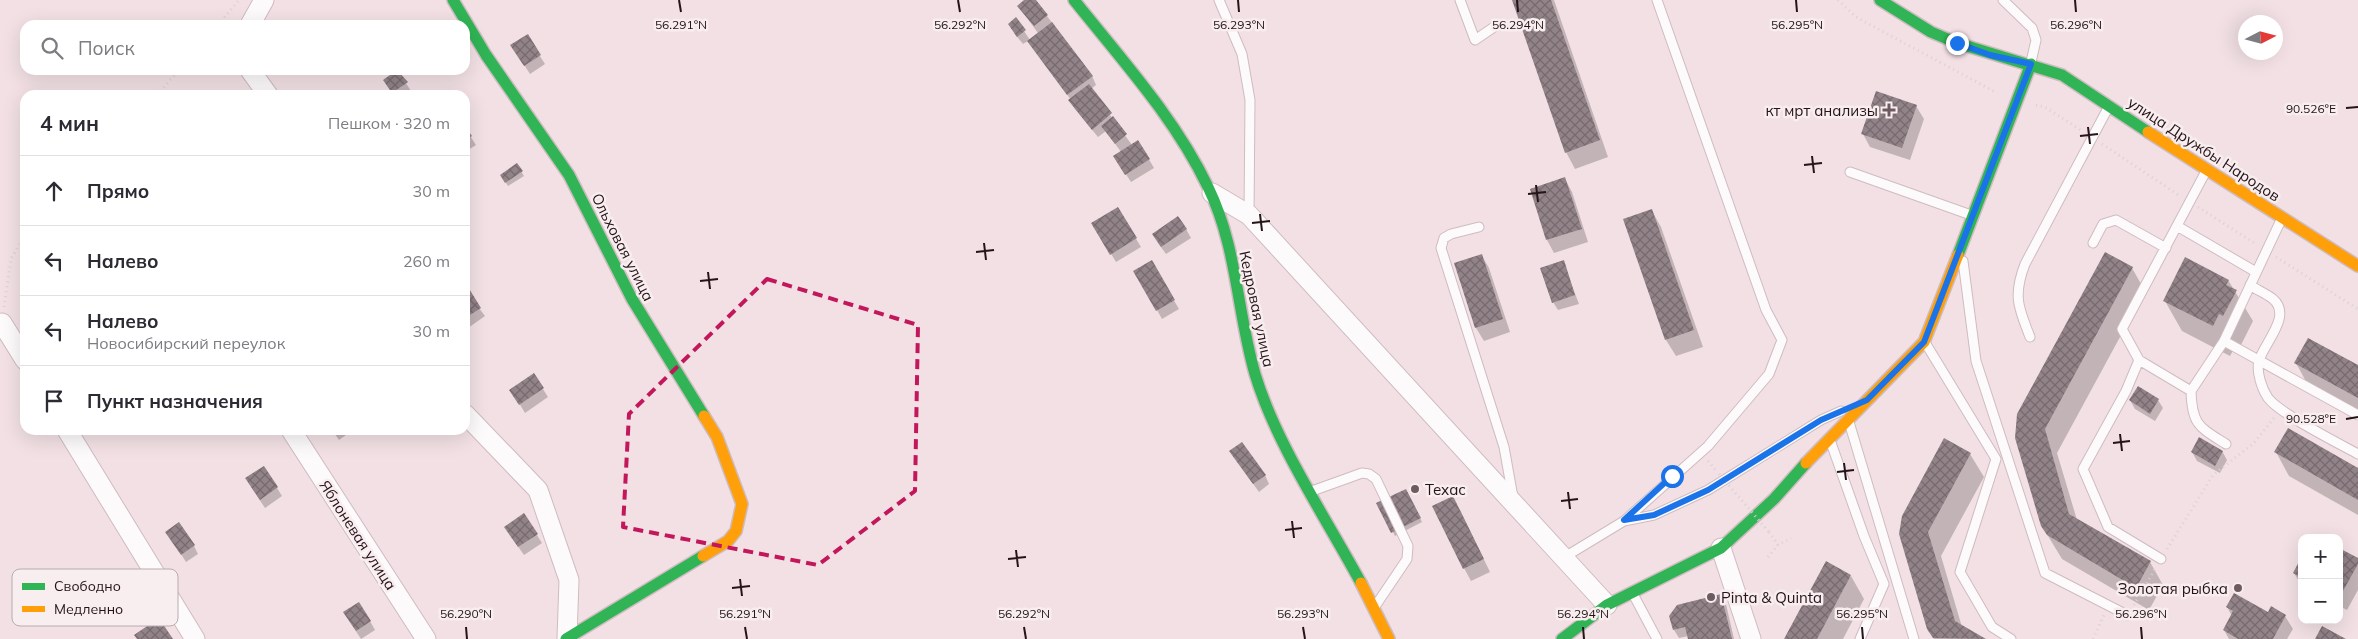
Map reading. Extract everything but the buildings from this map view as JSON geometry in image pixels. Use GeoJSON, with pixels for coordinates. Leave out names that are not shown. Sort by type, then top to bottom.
{"type":"FeatureCollection","features":[{"type":"Feature","properties":{"kind":"street"},"geometry":{"type":"LineString","coordinates":[[253,20],[264,0]]}},
{"type":"Feature","properties":{"kind":"street","name":"Ольховая улица"},"geometry":{"type":"LineString","coordinates":[[452,0],[464,20]]}},
{"type":"Feature","properties":{"kind":"street","name":"Кедровая улица"},"geometry":{"type":"LineString","coordinates":[[1074,0],[1156,105],[1200,170],[1212,192],[1228,240],[1250,350],[1262,394],[1310,492],[1374,607],[1389,639]]}},
{"type":"Feature","properties":{"kind":"street","name":"улица Дружбы Народов"},"geometry":{"type":"LineString","coordinates":[[1880,0],[1931,32],[1957,43],[1990,55],[2031,64],[2062,75],[2207,171],[2358,266]]}},
{"type":"Feature","properties":{"kind":"street","name":"Ольховая улица"},"geometry":{"type":"LineString","coordinates":[[470,29],[569,175],[632,299],[717,437],[742,504],[736,531],[728,542],[566,638]]}},
{"type":"Feature","properties":{"kind":"street"},"geometry":{"type":"LineString","coordinates":[[1562,639],[1607,605],[1633,594],[1721,548],[1774,499],[1829,437],[1924,342],[2031,64]]}},
{"type":"Feature","properties":{"kind":"street"},"geometry":{"type":"LineString","coordinates":[[254,75],[264,90]]}},
{"type":"Feature","properties":{"kind":"street"},"geometry":{"type":"LineString","coordinates":[[1212,192],[1248,215],[1607,605]]}},
{"type":"Feature","properties":{"kind":"street"},"geometry":{"type":"LineString","coordinates":[[2,323],[20,352]]}},
{"type":"Feature","properties":{"kind":"street"},"geometry":{"type":"LineString","coordinates":[[470,419],[538,490],[569,580],[566,638]]}},
{"type":"Feature","properties":{"kind":"street"},"geometry":{"type":"LineString","coordinates":[[71,435],[152,569]]}},
{"type":"Feature","properties":{"kind":"street","name":"Яблоневая улица"},"geometry":{"type":"LineString","coordinates":[[294,435],[426,639]]}},
{"type":"Feature","properties":{"kind":"street"},"geometry":{"type":"LineString","coordinates":[[1721,548],[1751,639]]}},
{"type":"Feature","properties":{"kind":"street"},"geometry":{"type":"LineString","coordinates":[[178,611],[195,639]]}},
{"type":"Feature","properties":{"kind":"lane"},"geometry":{"type":"LineString","coordinates":[[1219,0],[1242,54],[1250,100],[1248,215]]}},
{"type":"Feature","properties":{"kind":"lane"},"geometry":{"type":"LineString","coordinates":[[1460,0],[1475,40],[1494,27]]}},
{"type":"Feature","properties":{"kind":"lane"},"geometry":{"type":"LineString","coordinates":[[1563,558],[1624,520],[1708,446],[1769,374],[1782,340],[1766,310],[1657,0]]}},
{"type":"Feature","properties":{"kind":"lane"},"geometry":{"type":"LineString","coordinates":[[2002,0],[2032,28],[2036,40],[2031,64]]}},
{"type":"Feature","properties":{"kind":"lane"},"geometry":{"type":"LineString","coordinates":[[2030,337],[2018,307],[2018,281],[2110,106]]}},
{"type":"Feature","properties":{"kind":"lane"},"geometry":{"type":"LineString","coordinates":[[2191,391],[2139,360],[2122,329],[2207,171]]}},
{"type":"Feature","properties":{"kind":"lane"},"geometry":{"type":"LineString","coordinates":[[1850,172],[1973,216]]}},
{"type":"Feature","properties":{"kind":"lane"},"geometry":{"type":"LineString","coordinates":[[2226,444],[2201,428],[2192,411],[2191,391],[2224,341],[2282,217]]}},
{"type":"Feature","properties":{"kind":"lane"},"geometry":{"type":"LineString","coordinates":[[2093,244],[2103,224],[2116,220],[2166,248]]}},
{"type":"Feature","properties":{"kind":"lane"},"geometry":{"type":"LineString","coordinates":[[2177,226],[2256,272]]}},
{"type":"Feature","properties":{"kind":"lane"},"geometry":{"type":"LineString","coordinates":[[1479,227],[1451,234],[1444,238],[1442,248],[1504,447],[1514,504]]}},
{"type":"Feature","properties":{"kind":"lane"},"geometry":{"type":"LineString","coordinates":[[1961,244],[1976,361],[2045,573],[2127,615]]}},
{"type":"Feature","properties":{"kind":"lane"},"geometry":{"type":"LineString","coordinates":[[2250,285],[2274,300],[2278,308],[2279,318],[2277,326],[2259,360],[2258,368],[2262,386],[2268,398],[2280,409],[2358,454]]}},
{"type":"Feature","properties":{"kind":"lane"},"geometry":{"type":"LineString","coordinates":[[2224,341],[2358,415]]}},
{"type":"Feature","properties":{"kind":"lane"},"geometry":{"type":"LineString","coordinates":[[1924,342],[1996,459],[1960,572],[1992,627],[2011,639]]}},
{"type":"Feature","properties":{"kind":"lane"},"geometry":{"type":"LineString","coordinates":[[2139,360],[2126,391],[2083,469],[2108,526],[2161,559]]}},
{"type":"Feature","properties":{"kind":"lane"},"geometry":{"type":"LineString","coordinates":[[1624,520],[1654,515],[1708,490],[1821,420],[1867,400]]}},
{"type":"Feature","properties":{"kind":"lane"},"geometry":{"type":"LineString","coordinates":[[1848,419],[1914,639]]}},
{"type":"Feature","properties":{"kind":"lane"},"geometry":{"type":"LineString","coordinates":[[1829,437],[1864,536],[1884,584],[1860,639]]}},
{"type":"Feature","properties":{"kind":"lane"},"geometry":{"type":"LineString","coordinates":[[1310,492],[1362,473],[1369,474],[1376,479],[1408,546],[1409,553],[1408,559],[1374,607]]}},
{"type":"Feature","properties":{"kind":"lane"},"geometry":{"type":"LineString","coordinates":[[1633,594],[1657,639]]}},
{"type":"Feature","properties":{"kind":"path"},"geometry":{"type":"LineString","coordinates":[[222,20],[239,0]]}},
{"type":"Feature","properties":{"kind":"path"},"geometry":{"type":"LineString","coordinates":[[161,90],[175,75]]}},
{"type":"Feature","properties":{"kind":"path"},"geometry":{"type":"LineString","coordinates":[[2,323],[10,259],[20,242]]}},
{"type":"Feature","properties":{"kind":"path"},"geometry":{"type":"LineString","coordinates":[[2127,615],[2213,475],[2254,444],[2280,409]]}},
{"type":"Feature","properties":{"kind":"path"},"geometry":{"type":"LineString","coordinates":[[1703,455],[1778,545]]}},
{"type":"Feature","properties":{"kind":"path"},"geometry":{"type":"LineString","coordinates":[[1768,557],[1778,545],[1791,538]]}},
{"type":"Feature","properties":{"kind":"path"},"geometry":{"type":"LineString","coordinates":[[2092,639],[2108,605]]}},
{"type":"Feature","properties":{"kind":"highlighted area"},"geometry":{"type":"Polygon","coordinates":[[[767,279],[918,325],[915,491],[818,565],[623,527],[629,414],[767,279]]]}},
{"type":"Feature","properties":{"kind":"traffic: fast"},"geometry":{"type":"LineString","coordinates":[[453,0],[465,20]]}},
{"type":"Feature","properties":{"kind":"traffic: fast"},"geometry":{"type":"LineString","coordinates":[[1074,0],[1164,113],[1195,162],[1208,187],[1218,209],[1225,232],[1249,351],[1264,400],[1289,454],[1361,583]]}},
{"type":"Feature","properties":{"kind":"traffic: fast"},"geometry":{"type":"LineString","coordinates":[[1880,0],[1931,32],[1957,43],[2062,75],[2148,132]]}},
{"type":"Feature","properties":{"kind":"traffic: fast"},"geometry":{"type":"LineString","coordinates":[[470,28],[486,55],[569,175],[632,299],[704,416]]}},
{"type":"Feature","properties":{"kind":"traffic: fast"},"geometry":{"type":"LineString","coordinates":[[1958,255],[2031,64]]}},
{"type":"Feature","properties":{"kind":"traffic: fast"},"geometry":{"type":"LineString","coordinates":[[1562,639],[1607,605],[1721,548],[1774,499],[1806,463]]}},
{"type":"Feature","properties":{"kind":"traffic: fast"},"geometry":{"type":"LineString","coordinates":[[566,639],[703,556]]}},
{"type":"Feature","properties":{"kind":"traffic: slow"},"geometry":{"type":"LineString","coordinates":[[2148,132],[2358,266]]}},
{"type":"Feature","properties":{"kind":"traffic: slow"},"geometry":{"type":"LineString","coordinates":[[1806,463],[1924,342],[1958,255]]}},
{"type":"Feature","properties":{"kind":"traffic: slow"},"geometry":{"type":"LineString","coordinates":[[703,556],[728,541],[736,531],[742,504],[717,437],[704,416]]}},
{"type":"Feature","properties":{"kind":"traffic: slow"},"geometry":{"type":"LineString","coordinates":[[1361,583],[1389,639]]}},
{"type":"Feature","properties":{"kind":"place","name":"кт мрт анализы"},"geometry":{"type":"Point","coordinates":[1889,110]}},
{"type":"Feature","properties":{"kind":"place","name":"Техас"},"geometry":{"type":"Point","coordinates":[1415,489]}},
{"type":"Feature","properties":{"kind":"place","name":"Золотая рыбка"},"geometry":{"type":"Point","coordinates":[2238,588]}},
{"type":"Feature","properties":{"kind":"place","name":"Pinta & Quinta"},"geometry":{"type":"Point","coordinates":[1711,597]}},
{"type":"Feature","properties":{"kind":"route"},"geometry":{"type":"LineString","coordinates":[[1672,476],[1624,520],[1654,515],[1708,490],[1821,420],[1867,400],[1924,342],[2031,64],[1990,55],[1957,43]]}}]}
